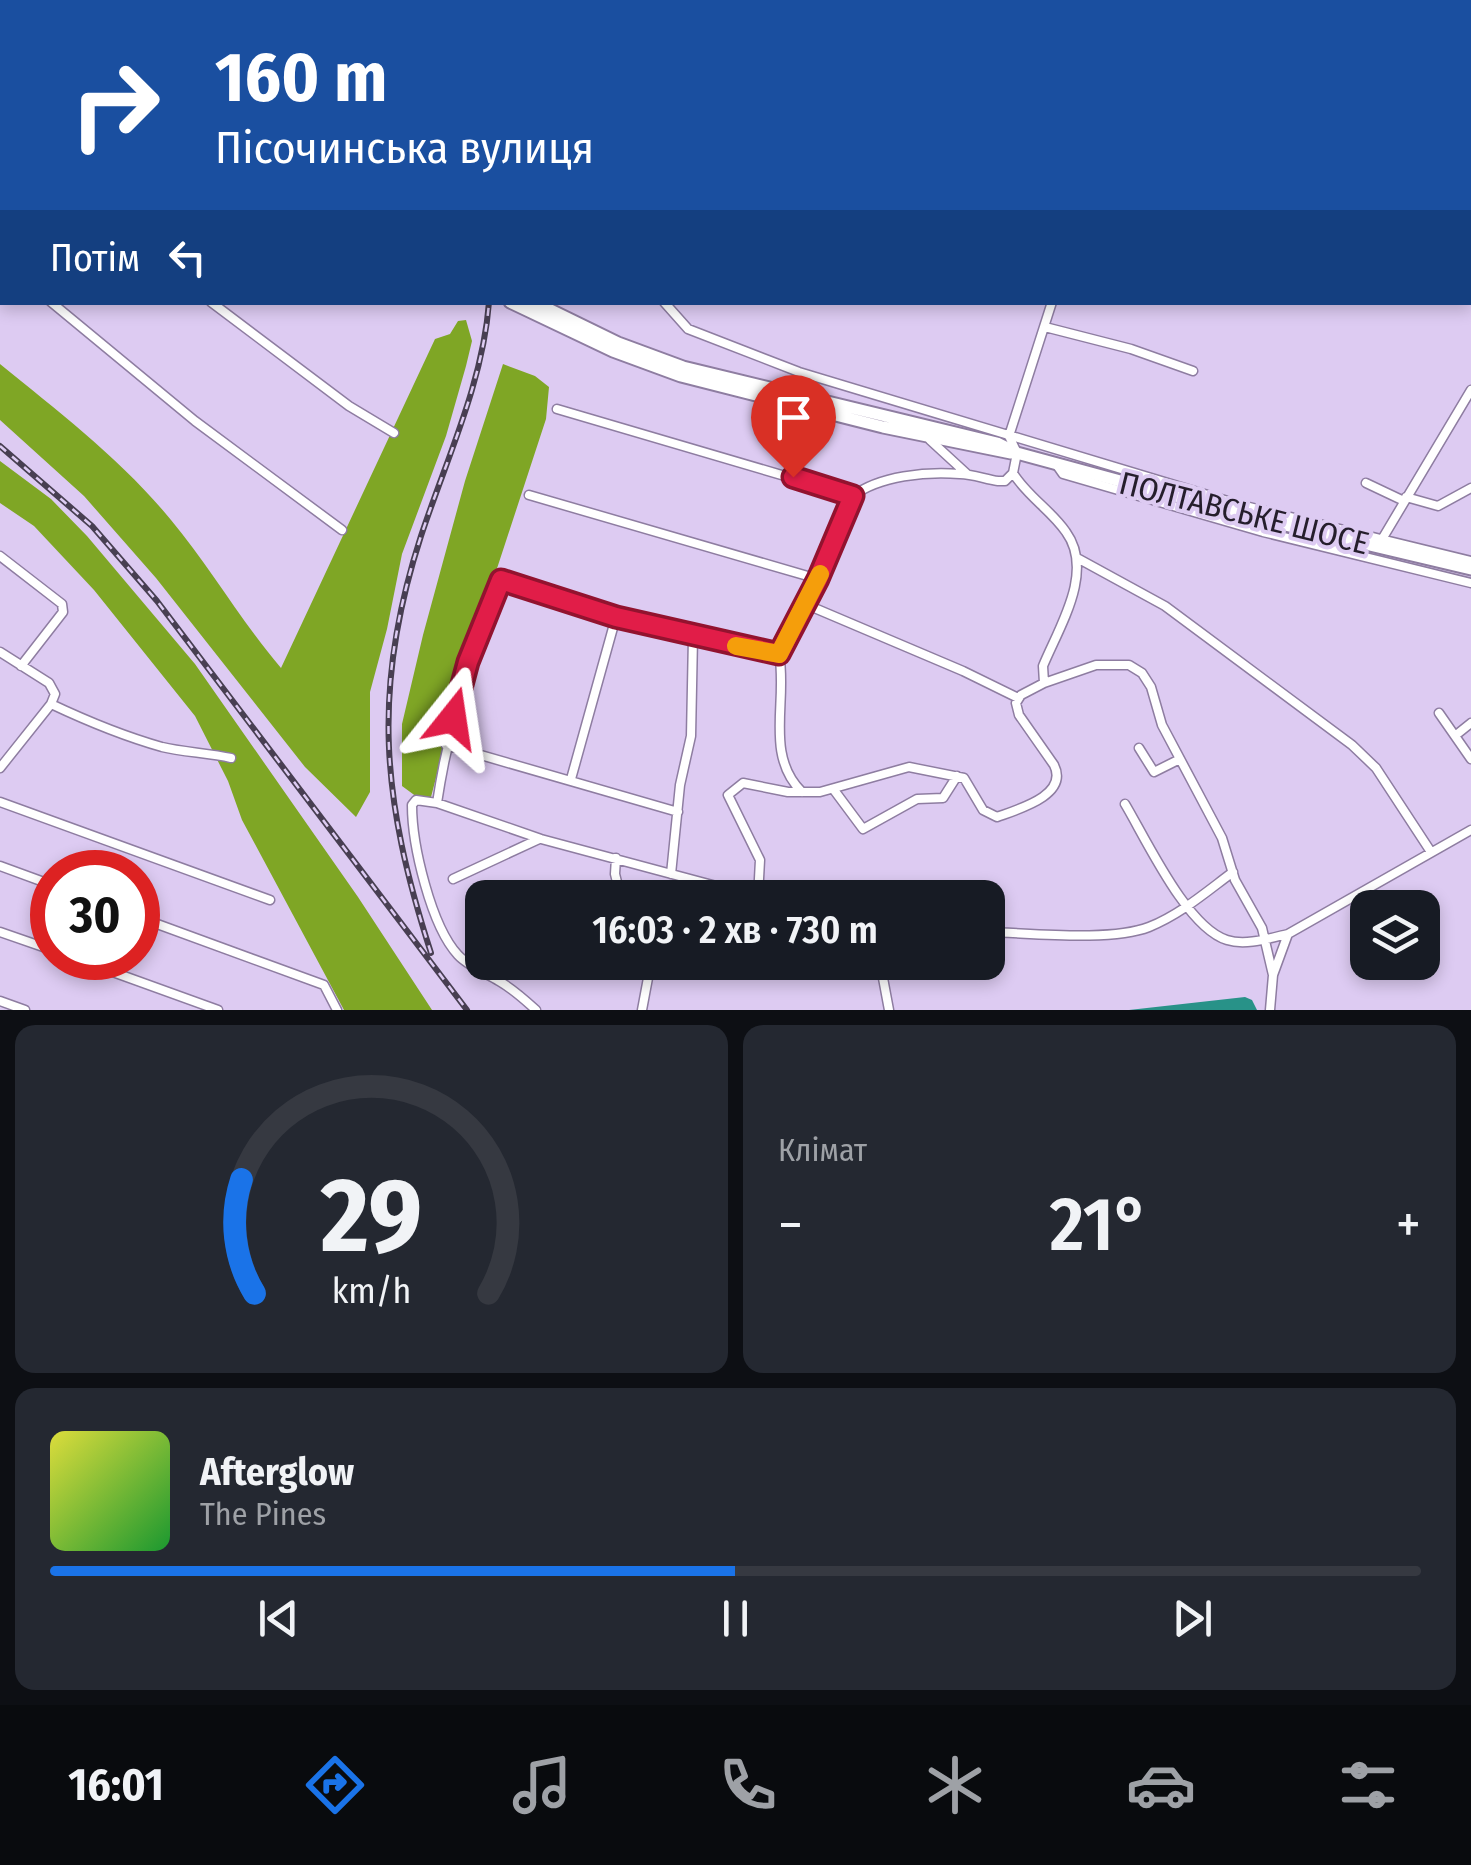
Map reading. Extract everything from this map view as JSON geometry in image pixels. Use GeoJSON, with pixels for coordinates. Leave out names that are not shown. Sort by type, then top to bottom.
{"type":"FeatureCollection","features":[{"type":"Feature","properties":{"kind":"highway"},"geometry":{"type":"LineString","coordinates":[[530,307],[613,351],[681,376],[924,436],[1017,453]]}},
{"type":"Feature","properties":{"kind":"highway"},"geometry":{"type":"LineString","coordinates":[[530,307],[682,367],[997,444],[1017,453]]}},
{"type":"Feature","properties":{"kind":"highway","name":"ПОЛТАВСЬКЕ ШОСЕ"},"geometry":{"type":"LineString","coordinates":[[1017,453],[1471,569]]}},
{"type":"Feature","properties":{"kind":"street"},"geometry":{"type":"LineString","coordinates":[[55,305],[195,421],[342,530]]}},
{"type":"Feature","properties":{"kind":"street"},"geometry":{"type":"LineString","coordinates":[[216,305],[350,406],[394,432]]}},
{"type":"Feature","properties":{"kind":"street"},"geometry":{"type":"LineString","coordinates":[[802,792],[784,765],[779,742],[779,654],[818,579],[853,496],[898,479],[967,474],[998,481],[1014,472],[1017,453],[1010,436],[1051,305]]}},
{"type":"Feature","properties":{"kind":"street"},"geometry":{"type":"LineString","coordinates":[[674,307],[688,329],[782,366],[1379,543],[1471,560]]}},
{"type":"Feature","properties":{"kind":"street"},"geometry":{"type":"LineString","coordinates":[[1045,327],[1131,349],[1193,371]]}},
{"type":"Feature","properties":{"kind":"street"},"geometry":{"type":"LineString","coordinates":[[1379,543],[1471,390]]}},
{"type":"Feature","properties":{"kind":"street"},"geometry":{"type":"LineString","coordinates":[[557,409],[853,496]]}},
{"type":"Feature","properties":{"kind":"street"},"geometry":{"type":"LineString","coordinates":[[924,436],[967,474]]}},
{"type":"Feature","properties":{"kind":"street"},"geometry":{"type":"LineString","coordinates":[[1056,464],[1064,474],[1245,526],[1471,582]]}},
{"type":"Feature","properties":{"kind":"street"},"geometry":{"type":"LineString","coordinates":[[1014,472],[1066,532],[1079,559],[1078,576],[1043,666],[1044,682]]}},
{"type":"Feature","properties":{"kind":"street"},"geometry":{"type":"LineString","coordinates":[[1366,483],[1405,499],[1438,506],[1471,488]]}},
{"type":"Feature","properties":{"kind":"street"},"geometry":{"type":"LineString","coordinates":[[529,495],[818,579]]}},
{"type":"Feature","properties":{"kind":"street"},"geometry":{"type":"LineString","coordinates":[[0,556],[62,604],[63,612],[22,666]]}},
{"type":"Feature","properties":{"kind":"street"},"geometry":{"type":"LineString","coordinates":[[1079,559],[1166,606],[1330,727],[1376,768],[1431,852]]}},
{"type":"Feature","properties":{"kind":"street"},"geometry":{"type":"LineString","coordinates":[[437,804],[446,745],[468,662],[501,580],[616,617],[779,654]]}},
{"type":"Feature","properties":{"kind":"street"},"geometry":{"type":"LineString","coordinates":[[805,604],[1018,698]]}},
{"type":"Feature","properties":{"kind":"street"},"geometry":{"type":"LineString","coordinates":[[571,779],[616,617]]}},
{"type":"Feature","properties":{"kind":"street"},"geometry":{"type":"LineString","coordinates":[[671,874],[693,714],[693,637]]}},
{"type":"Feature","properties":{"kind":"street"},"geometry":{"type":"LineString","coordinates":[[0,652],[50,683],[55,694],[0,768]]}},
{"type":"Feature","properties":{"kind":"street"},"geometry":{"type":"LineString","coordinates":[[760,880],[760,860],[728,793],[747,782],[802,792],[834,790],[909,768],[956,776],[969,783],[985,812],[997,817],[1048,794],[1058,780],[1054,765],[1019,715],[1018,698],[1044,682],[1096,666],[1136,668],[1151,687],[1162,725],[1222,838],[1233,872],[1266,939],[1274,975]]}},
{"type":"Feature","properties":{"kind":"street"},"geometry":{"type":"LineString","coordinates":[[51,704],[98,726],[166,748],[232,758]]}},
{"type":"Feature","properties":{"kind":"street"},"geometry":{"type":"LineString","coordinates":[[1439,713],[1471,759]]}},
{"type":"Feature","properties":{"kind":"street"},"geometry":{"type":"LineString","coordinates":[[1456,735],[1471,724]]}},
{"type":"Feature","properties":{"kind":"street"},"geometry":{"type":"LineString","coordinates":[[446,745],[678,812]]}},
{"type":"Feature","properties":{"kind":"street"},"geometry":{"type":"LineString","coordinates":[[1138,748],[1154,772],[1180,759]]}},
{"type":"Feature","properties":{"kind":"street"},"geometry":{"type":"LineString","coordinates":[[834,790],[862,829],[914,800],[943,798],[956,776]]}},
{"type":"Feature","properties":{"kind":"street"},"geometry":{"type":"LineString","coordinates":[[536,1010],[514,990],[457,954],[436,916],[420,859],[411,808],[419,799],[688,880]]}},
{"type":"Feature","properties":{"kind":"street"},"geometry":{"type":"LineString","coordinates":[[0,802],[270,900]]}},
{"type":"Feature","properties":{"kind":"street"},"geometry":{"type":"LineString","coordinates":[[1125,804],[1187,907],[1222,938],[1234,941],[1288,934],[1471,830]]}},
{"type":"Feature","properties":{"kind":"street"},"geometry":{"type":"LineString","coordinates":[[453,879],[541,838]]}},
{"type":"Feature","properties":{"kind":"street"},"geometry":{"type":"LineString","coordinates":[[616,858],[617,880]]}},
{"type":"Feature","properties":{"kind":"street"},"geometry":{"type":"LineString","coordinates":[[0,866],[30,878]]}},
{"type":"Feature","properties":{"kind":"street"},"geometry":{"type":"LineString","coordinates":[[1005,932],[1128,932],[1154,925],[1187,907],[1233,872]]}},
{"type":"Feature","properties":{"kind":"street"},"geometry":{"type":"LineString","coordinates":[[160,925],[324,984],[337,1010]]}},
{"type":"Feature","properties":{"kind":"street"},"geometry":{"type":"LineString","coordinates":[[0,932],[30,942]]}},
{"type":"Feature","properties":{"kind":"street"},"geometry":{"type":"LineString","coordinates":[[1270,1010],[1274,975],[1288,934]]}},
{"type":"Feature","properties":{"kind":"street"},"geometry":{"type":"LineString","coordinates":[[135,980],[218,1010]]}},
{"type":"Feature","properties":{"kind":"street"},"geometry":{"type":"LineString","coordinates":[[642,1010],[648,980]]}},
{"type":"Feature","properties":{"kind":"street"},"geometry":{"type":"LineString","coordinates":[[883,980],[889,1010]]}},
{"type":"Feature","properties":{"kind":"street"},"geometry":{"type":"LineString","coordinates":[[0,1001],[25,1010]]}},
{"type":"Feature","properties":{"kind":"green space"},"geometry":{"type":"Polygon","coordinates":[[[466,320],[472,341],[466,366],[446,436],[402,554],[370,692],[370,792],[356,817],[305,767],[156,578],[84,496],[0,420],[0,364],[89,438],[152,498],[281,668],[435,339],[450,334],[458,321],[466,320]]]}},
{"type":"Feature","properties":{"kind":"green space"},"geometry":{"type":"Polygon","coordinates":[[[503,364],[535,376],[549,387],[546,419],[466,663],[431,797],[417,797],[402,786],[402,724],[465,481],[503,364]]]}},
{"type":"Feature","properties":{"kind":"green space"},"geometry":{"type":"Polygon","coordinates":[[[0,461],[51,499],[87,536],[195,664],[432,1010],[344,1010],[242,820],[228,781],[195,716],[94,590],[34,526],[0,503],[0,461]]]}},
{"type":"Feature","properties":{"kind":"shaded area"},"geometry":{"type":"Polygon","coordinates":[[[1245,997],[1252,1000],[1257,1010],[1129,1010],[1245,997]]]}},
{"type":"Feature","properties":{"kind":"railway"},"geometry":{"type":"LineString","coordinates":[[431,953],[414,898],[393,795],[389,696],[405,592],[471,392],[489,305]]}},
{"type":"Feature","properties":{"kind":"railway"},"geometry":{"type":"LineString","coordinates":[[0,446],[92,526],[157,601],[467,1010]]}},
{"type":"Feature","properties":{"kind":"slow traffic"},"geometry":{"type":"LineString","coordinates":[[736,646],[779,654],[820,574]]}},
{"type":"Feature","properties":{"kind":"route"},"geometry":{"type":"LineString","coordinates":[[453,718],[468,662],[501,580],[616,617],[779,654],[818,579],[853,496],[793,477]]}}]}
